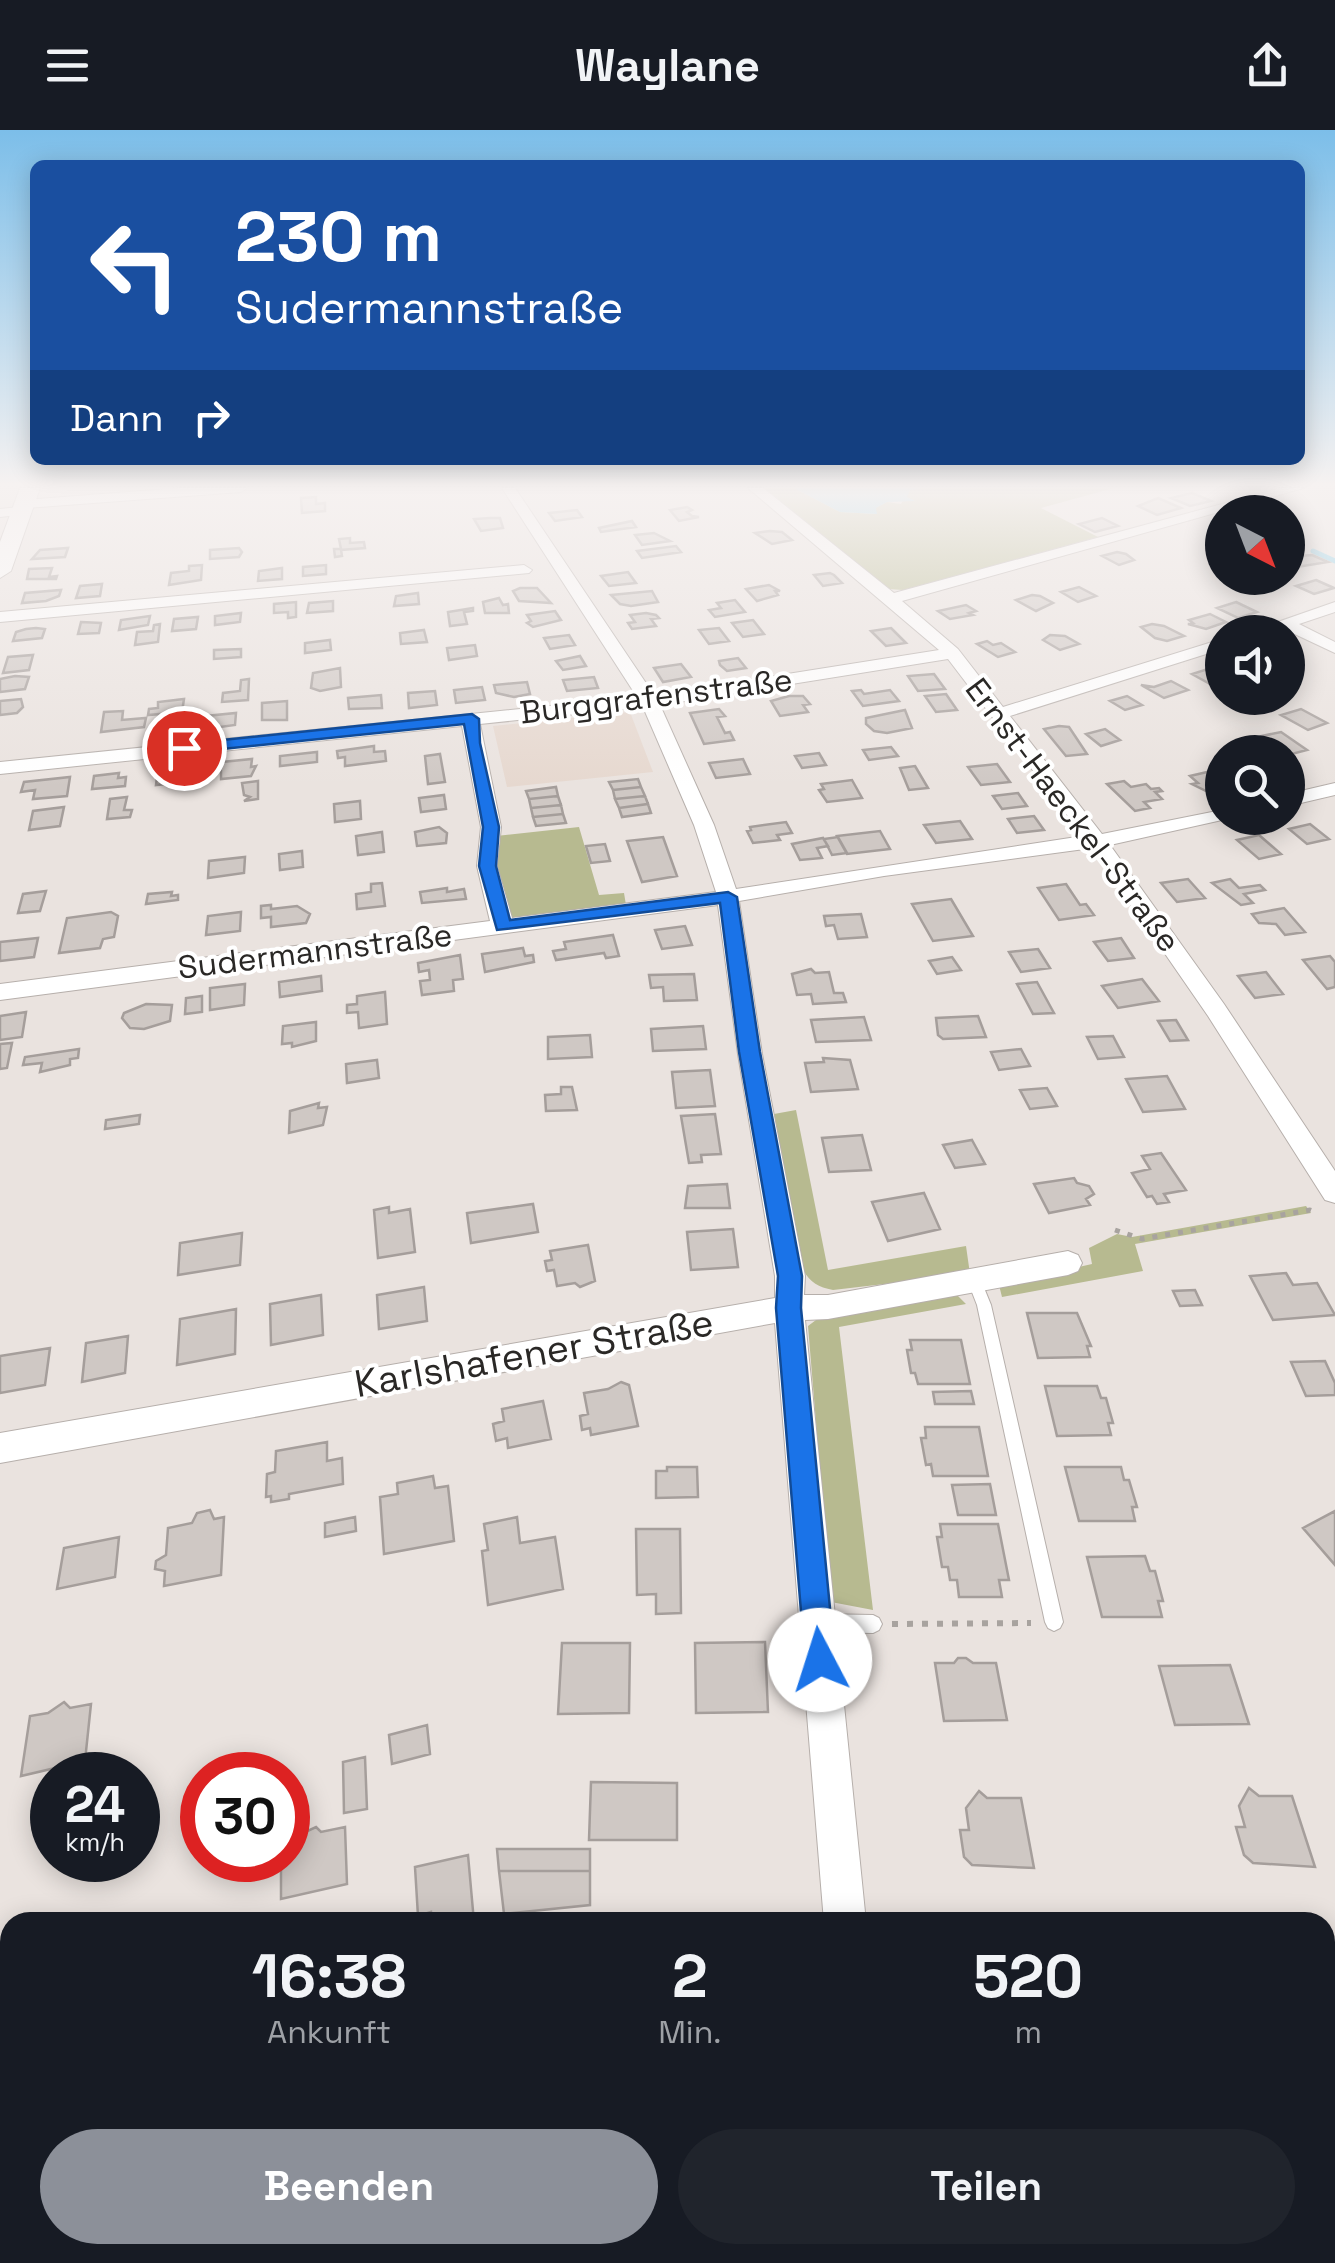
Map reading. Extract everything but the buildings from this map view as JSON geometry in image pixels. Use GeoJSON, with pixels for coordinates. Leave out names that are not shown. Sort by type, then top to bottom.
{"type":"FeatureCollection","features":[{"type":"Feature","properties":{"kind":"street"},"geometry":{"type":"LineString","coordinates":[[0,616],[324,588]]}},
{"type":"Feature","properties":{"kind":"street"},"geometry":{"type":"LineString","coordinates":[[573,588],[668,736],[728,897],[750,1052],[790,1276],[789,1308],[844,1912]]}},
{"type":"Feature","properties":{"kind":"street","name":"Ernst-Haeckel-Straße"},"geometry":{"type":"LineString","coordinates":[[877,588],[952,653],[1098,842],[1216,1010],[1335,1193]]}},
{"type":"Feature","properties":{"kind":"street"},"geometry":{"type":"LineString","coordinates":[[891,599],[933,588]]}},
{"type":"Feature","properties":{"kind":"street"},"geometry":{"type":"LineString","coordinates":[[1305,618],[1335,608]]}},
{"type":"Feature","properties":{"kind":"street"},"geometry":{"type":"LineString","coordinates":[[1305,634],[1335,648]]}},
{"type":"Feature","properties":{"kind":"street"},"geometry":{"type":"LineString","coordinates":[[997,714],[1205,649]]}},
{"type":"Feature","properties":{"kind":"street","name":"Burggrafenstraße"},"geometry":{"type":"LineString","coordinates":[[0,768],[648,701],[952,653]]}},
{"type":"Feature","properties":{"kind":"street"},"geometry":{"type":"LineString","coordinates":[[472,719],[472,743],[491,827],[487,866],[503,926]]}},
{"type":"Feature","properties":{"kind":"street"},"geometry":{"type":"LineString","coordinates":[[1305,796],[1335,789]]}},
{"type":"Feature","properties":{"kind":"street","name":"Sudermannstraße"},"geometry":{"type":"LineString","coordinates":[[0,992],[728,897],[884,870],[1098,842],[1205,820]]}},
{"type":"Feature","properties":{"kind":"street","name":"Karlshafener Straße"},"geometry":{"type":"LineString","coordinates":[[0,1448],[789,1308],[810,1310],[1068,1263]]}},
{"type":"Feature","properties":{"kind":"lane"},"geometry":{"type":"LineString","coordinates":[[974,1282],[984,1305],[1054,1622]]}},
{"type":"Feature","properties":{"kind":"lane"},"geometry":{"type":"LineString","coordinates":[[816,1623],[873,1624]]}},
{"type":"Feature","properties":{"kind":"path"},"geometry":{"type":"LineString","coordinates":[[1115,1230],[1142,1239],[1310,1210],[1322,1214]]}},
{"type":"Feature","properties":{"kind":"path"},"geometry":{"type":"LineString","coordinates":[[873,1624],[1054,1622]]}},
{"type":"Feature","properties":{"kind":"shaded area"},"geometry":{"type":"Polygon","coordinates":[[[630,712],[653,772],[507,787],[493,726],[630,712]]]}},
{"type":"Feature","properties":{"kind":"green space"},"geometry":{"type":"Polygon","coordinates":[[[579,827],[599,895],[624,893],[626,905],[511,918],[496,862],[496,836],[579,827]]]}},
{"type":"Feature","properties":{"kind":"green space"},"geometry":{"type":"Polygon","coordinates":[[[796,1110],[828,1270],[966,1246],[970,1274],[833,1290],[812,1281],[803,1270],[774,1114],[796,1110]]]}},
{"type":"Feature","properties":{"kind":"green space"},"geometry":{"type":"Polygon","coordinates":[[[1306,1206],[1311,1213],[1135,1244],[1143,1271],[1002,1297],[999,1285],[1092,1264],[1089,1248],[1117,1234],[1132,1237],[1306,1206]]]}},
{"type":"Feature","properties":{"kind":"green space"},"geometry":{"type":"Polygon","coordinates":[[[957,1295],[966,1304],[839,1327],[873,1610],[831,1602],[808,1326],[820,1317],[957,1295]]]}},
{"type":"Feature","properties":{"kind":"route"},"geometry":{"type":"LineString","coordinates":[[184,748],[472,719],[472,743],[491,827],[487,866],[503,926],[728,897],[750,1052],[790,1276],[789,1308],[820,1660]]}}]}
